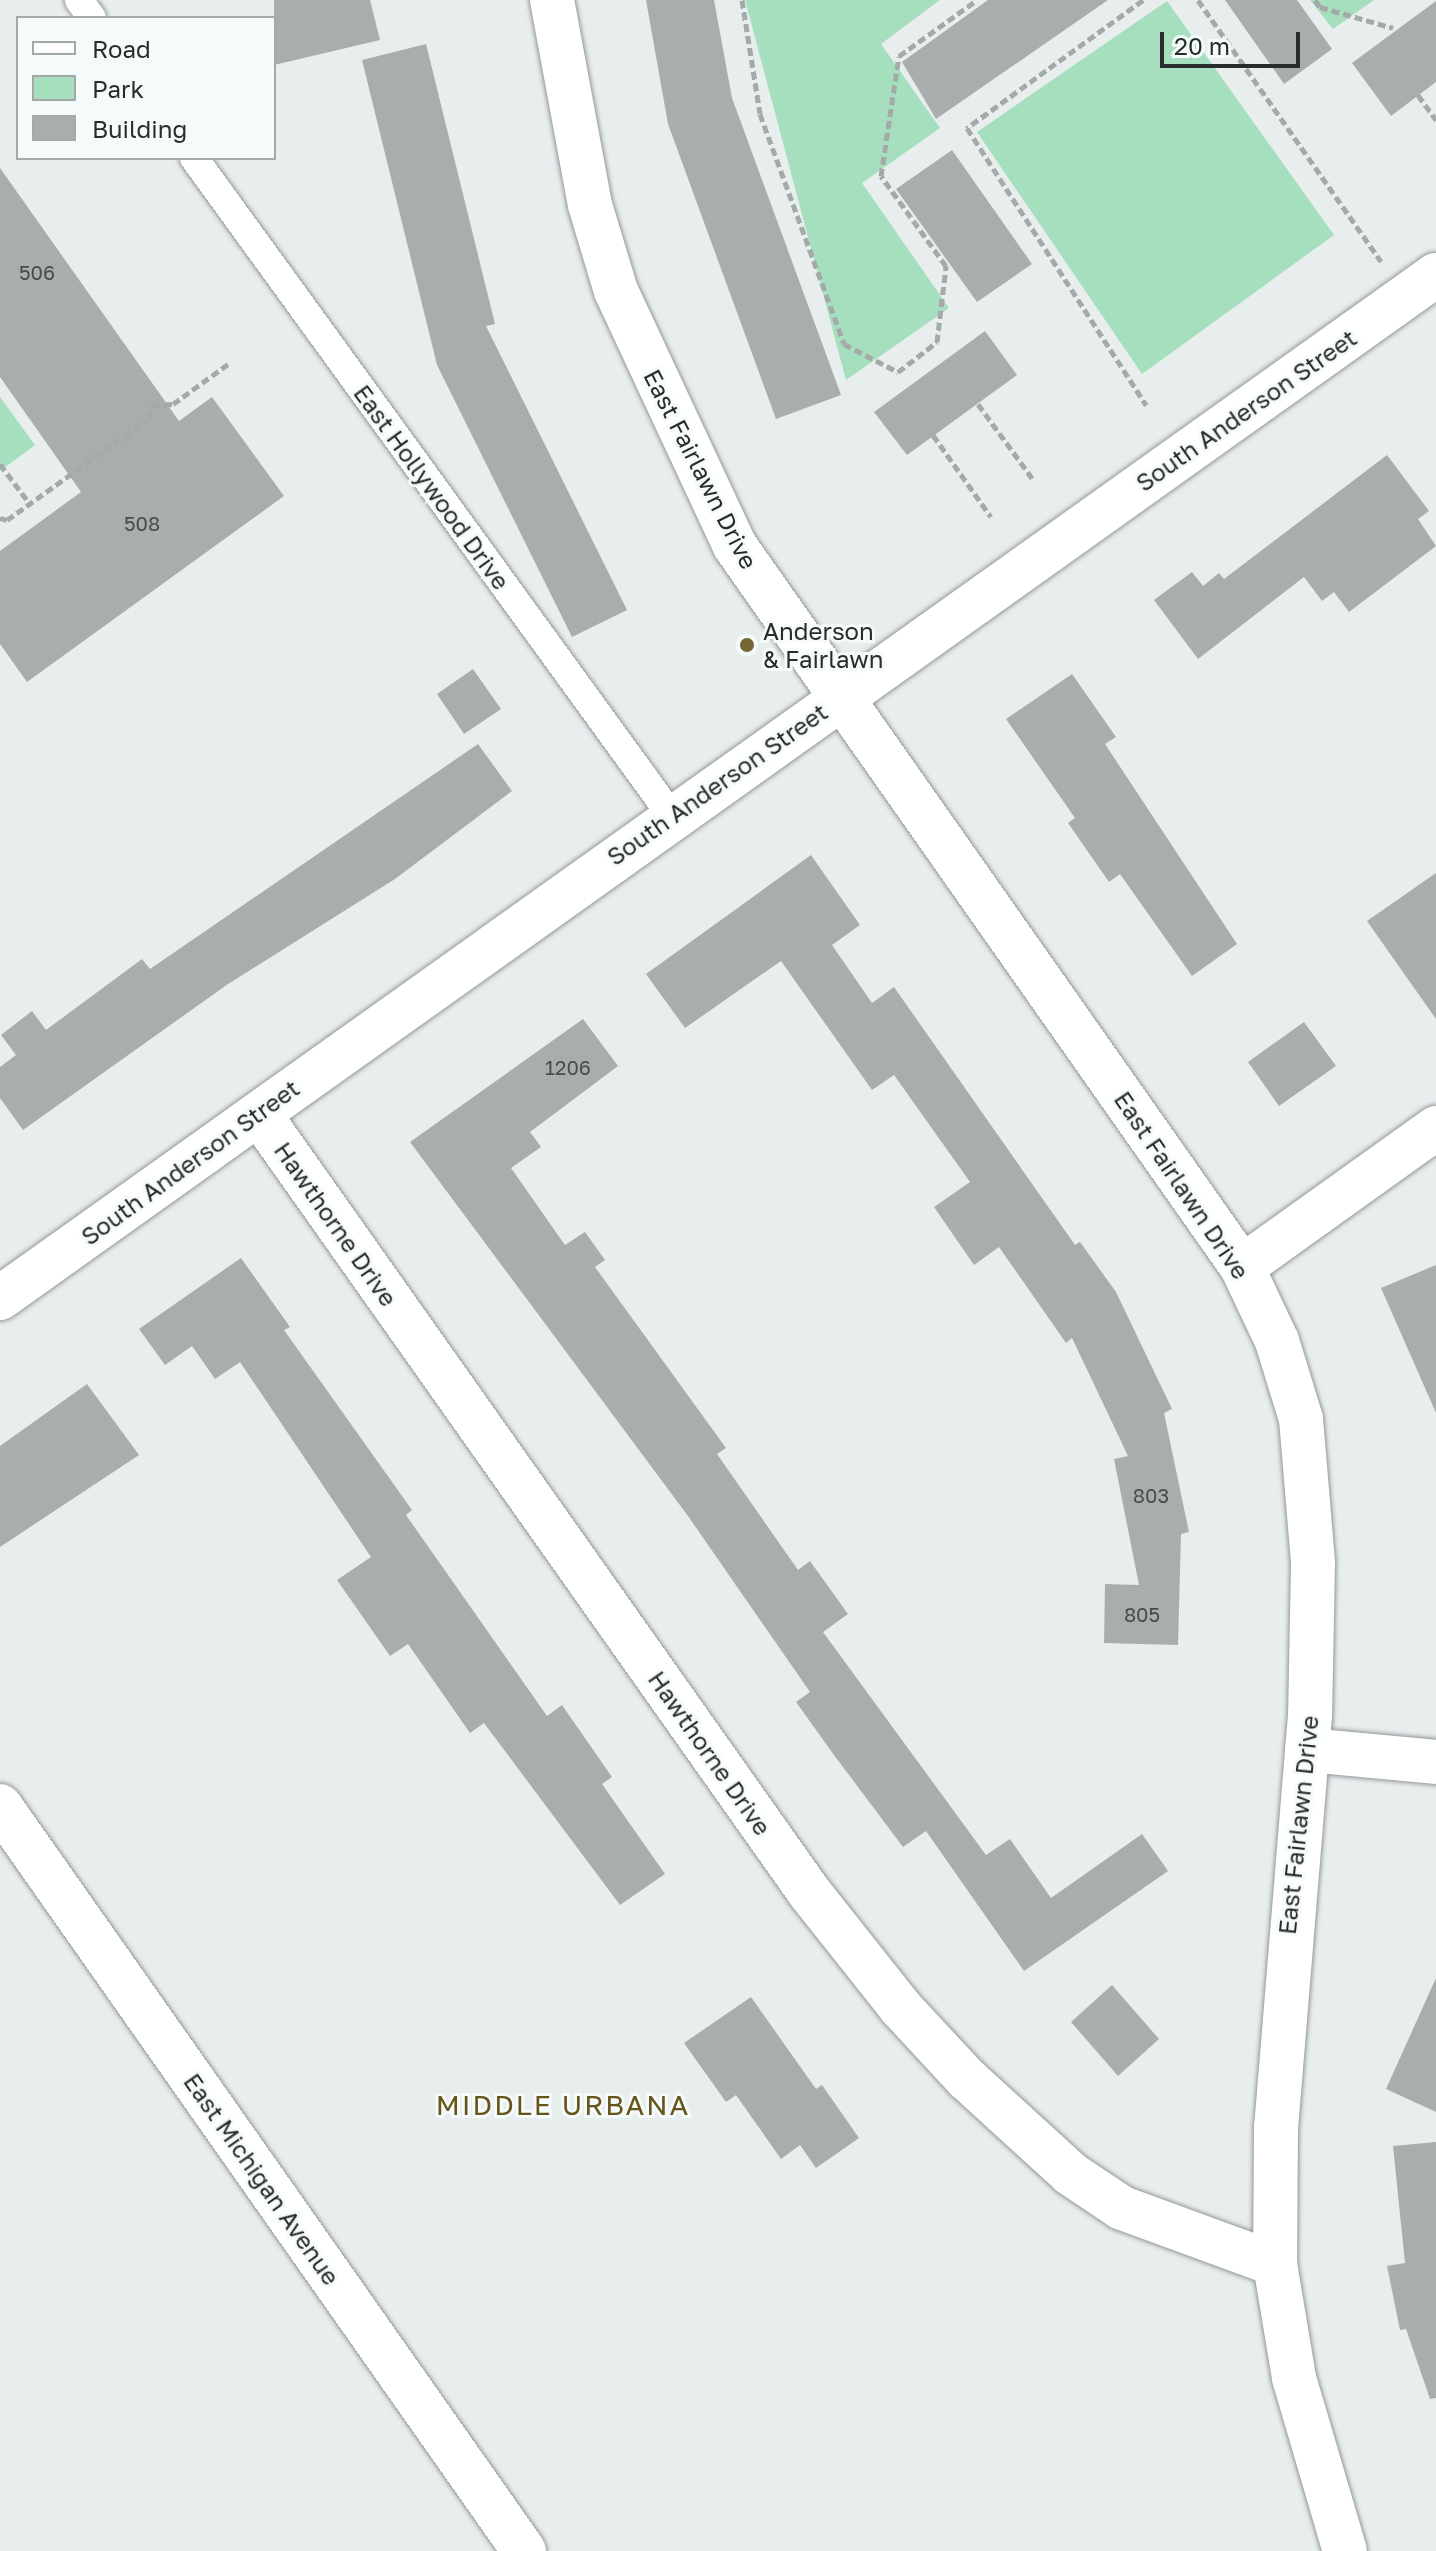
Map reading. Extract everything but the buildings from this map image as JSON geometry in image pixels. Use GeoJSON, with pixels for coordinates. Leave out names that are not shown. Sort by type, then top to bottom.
{"type":"FeatureCollection","features":[{"type":"Feature","properties":{"kind":"street","name":"East Fairlawn Drive"},"geometry":{"type":"LineString","coordinates":[[552,0],[590,205],[616,291],[735,546],[1242,1267],[1277,1341],[1308,1466],[1307,1750],[1285,1971],[1275,2264],[1294,2378],[1345,2551]]}},
{"type":"Feature","properties":{"kind":"street","name":"South Anderson Street"},"geometry":{"type":"LineString","coordinates":[[0,1298],[671,815],[840,699],[1436,275]]}},
{"type":"Feature","properties":{"kind":"street","name":"Hawthorne Drive"},"geometry":{"type":"LineString","coordinates":[[259,1114],[799,1879],[900,2007],[967,2079],[1071,2174],[1122,2208],[1275,2264]]}},
{"type":"Feature","properties":{"kind":"street"},"geometry":{"type":"LineString","coordinates":[[1242,1267],[1436,1128]]}},
{"type":"Feature","properties":{"kind":"street"},"geometry":{"type":"LineString","coordinates":[[1307,1750],[1436,1762]]}},
{"type":"Feature","properties":{"kind":"street","name":"East Michigan Avenue"},"geometry":{"type":"LineString","coordinates":[[0,1806],[524,2551]]}},
{"type":"Feature","properties":{"kind":"lane","name":"East Hollywood Drive"},"geometry":{"type":"LineString","coordinates":[[195,160],[671,815]]}},
{"type":"Feature","properties":{"kind":"path"},"geometry":{"type":"LineString","coordinates":[[742,0],[760,114],[844,344],[898,372],[937,342],[946,266],[881,176],[899,56],[977,0]]}},
{"type":"Feature","properties":{"kind":"path"},"geometry":{"type":"LineString","coordinates":[[1143,0],[967,128],[1146,405]]}},
{"type":"Feature","properties":{"kind":"path"},"geometry":{"type":"LineString","coordinates":[[1198,0],[1370,245]]}},
{"type":"Feature","properties":{"kind":"path"},"geometry":{"type":"LineString","coordinates":[[1315,0],[1320,7],[1393,28]]}},
{"type":"Feature","properties":{"kind":"path"},"geometry":{"type":"LineString","coordinates":[[1418,95],[1436,120]]}},
{"type":"Feature","properties":{"kind":"path"},"geometry":{"type":"LineString","coordinates":[[0,518],[30,504],[148,419],[152,405],[173,404],[228,364]]}},
{"type":"Feature","properties":{"kind":"path"},"geometry":{"type":"LineString","coordinates":[[978,404],[1032,478]]}},
{"type":"Feature","properties":{"kind":"path"},"geometry":{"type":"LineString","coordinates":[[933,435],[991,517]]}},
{"type":"Feature","properties":{"kind":"path"},"geometry":{"type":"LineString","coordinates":[[0,464],[30,504]]}},
{"type":"Feature","properties":{"kind":"green space"},"geometry":{"type":"Polygon","coordinates":[[[745,0],[940,0],[881,44],[940,128],[862,183],[949,308],[846,380],[745,0]]]}},
{"type":"Feature","properties":{"kind":"green space"},"geometry":{"type":"Polygon","coordinates":[[[1310,0],[1374,0],[1333,29],[1310,0]]]}},
{"type":"Feature","properties":{"kind":"green space"},"geometry":{"type":"Polygon","coordinates":[[[1167,1],[1334,235],[1142,374],[977,132],[1167,1]]]}},
{"type":"Feature","properties":{"kind":"green space"},"geometry":{"type":"Polygon","coordinates":[[[0,397],[35,445],[0,471],[0,397]]]}},
{"type":"Feature","properties":{"kind":"place","name":"Anderson & Fairlawn"},"geometry":{"type":"Point","coordinates":[747,645]}},
{"type":"Feature","properties":{"kind":"district","name":"MIDDLE URBANA"},"geometry":{"type":"Point","coordinates":[563,2105]}}]}
